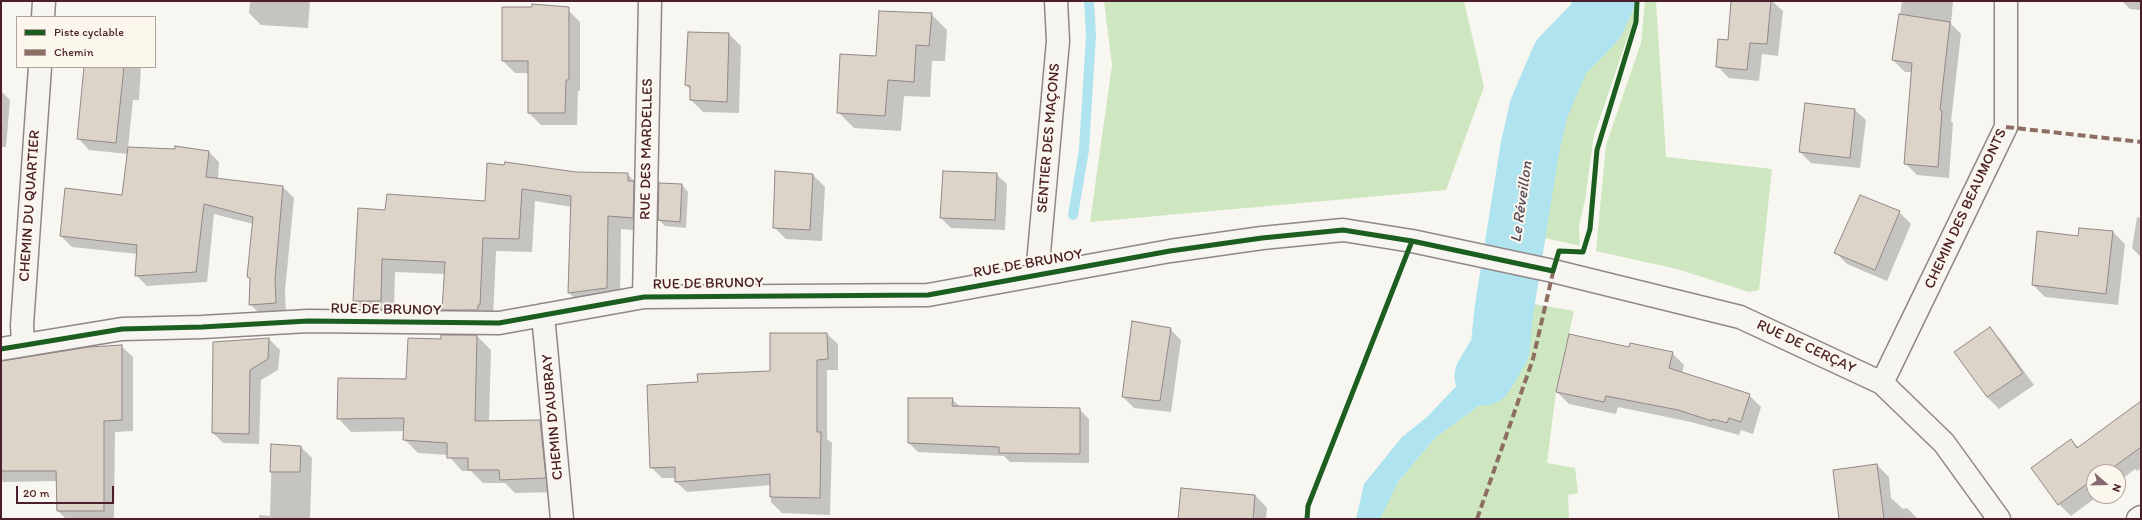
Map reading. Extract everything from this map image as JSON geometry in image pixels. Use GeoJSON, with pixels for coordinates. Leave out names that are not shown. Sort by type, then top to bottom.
{"type":"FeatureCollection","features":[{"type":"Feature","properties":{"kind":"street"},"geometry":{"type":"LineString","coordinates":[[43,16],[44,1]]}},
{"type":"Feature","properties":{"kind":"street","name":"RUE DES MARDELLES"},"geometry":{"type":"LineString","coordinates":[[644,297],[650,1]]}},
{"type":"Feature","properties":{"kind":"street","name":"SENTIER DES MAÇONS"},"geometry":{"type":"LineString","coordinates":[[1037,274],[1058,41],[1056,1]]}},
{"type":"Feature","properties":{"kind":"street","name":"CHEMIN DES BEAUMONTS"},"geometry":{"type":"LineString","coordinates":[[1882,383],[2006,127],[2006,1]]}},
{"type":"Feature","properties":{"kind":"street","name":"CHEMIN DU QUARTIER"},"geometry":{"type":"LineString","coordinates":[[23,344],[22,325],[40,68]]}},
{"type":"Feature","properties":{"kind":"street","name":"RUE DE BRUNOY"},"geometry":{"type":"LineString","coordinates":[[1,349],[23,344],[122,329],[202,327],[308,321],[499,323],[644,297],[928,295],[1170,251],[1262,238],[1343,230],[1412,241],[1553,271]]}},
{"type":"Feature","properties":{"kind":"street","name":"RUE DE CERÇAY"},"geometry":{"type":"LineString","coordinates":[[1553,271],[1740,317],[1882,383],[1944,443],[1999,519]]}},
{"type":"Feature","properties":{"kind":"street","name":"CHEMIN D'AUBRAY"},"geometry":{"type":"LineString","coordinates":[[543,315],[562,519]]}},
{"type":"Feature","properties":{"kind":"green space"},"geometry":{"type":"Polygon","coordinates":[[[1104,1],[1464,1],[1484,87],[1446,190],[1090,222],[1112,65],[1104,1]]]}},
{"type":"Feature","properties":{"kind":"green space"},"geometry":{"type":"Polygon","coordinates":[[[1618,1],[1634,1],[1634,19],[1594,135],[1585,200],[1579,226],[1580,246],[1536,236],[1538,225],[1529,222],[1547,132],[1568,70],[1610,25],[1618,1]]]}},
{"type":"Feature","properties":{"kind":"green space"},"geometry":{"type":"Polygon","coordinates":[[[1645,1],[1656,1],[1666,157],[1772,169],[1759,290],[1749,292],[1677,269],[1596,251],[1606,145],[1641,43],[1645,1]]]}},
{"type":"Feature","properties":{"kind":"green space"},"geometry":{"type":"Polygon","coordinates":[[[1511,300],[1574,311],[1556,392],[1547,463],[1575,468],[1578,493],[1568,495],[1569,519],[1379,519],[1398,482],[1435,438],[1485,401],[1517,319],[1511,300]]]}},
{"type":"Feature","properties":{"kind":"water"},"geometry":{"type":"Polygon","coordinates":[[[1596,1],[1618,1],[1610,25],[1568,70],[1547,132],[1529,222],[1511,217],[1521,104],[1534,80],[1596,1]]]}},
{"type":"Feature","properties":{"kind":"water"},"geometry":{"type":"Polygon","coordinates":[[[1499,297],[1511,300],[1517,319],[1512,351],[1485,401],[1435,438],[1398,482],[1380,519],[1356,519],[1364,484],[1402,437],[1427,417],[1483,358],[1494,341],[1493,321],[1499,297]]]}},
{"type":"Feature","properties":{"kind":"building"},"geometry":{"type":"Polygon","coordinates":[[[1731,1],[1771,1],[1767,44],[1750,43],[1747,70],[1716,67],[1718,39],[1728,40],[1731,1]]]}},
{"type":"Feature","properties":{"kind":"building"},"geometry":{"type":"Polygon","coordinates":[[[532,4],[569,7],[569,80],[566,80],[565,113],[528,113],[528,61],[502,61],[502,7],[532,7],[532,4]]]}},
{"type":"Feature","properties":{"kind":"building"},"geometry":{"type":"Polygon","coordinates":[[[879,11],[932,13],[929,46],[916,45],[914,82],[888,80],[885,116],[837,113],[840,54],[876,56],[879,11]]]}},
{"type":"Feature","properties":{"kind":"building"},"geometry":{"type":"Polygon","coordinates":[[[1899,14],[1950,22],[1940,110],[1942,111],[1938,167],[1904,164],[1912,63],[1892,60],[1899,14]]]}},
{"type":"Feature","properties":{"kind":"building"},"geometry":{"type":"Polygon","coordinates":[[[688,32],[729,33],[727,102],[690,100],[690,86],[685,85],[688,32]]]}},
{"type":"Feature","properties":{"kind":"building"},"geometry":{"type":"Polygon","coordinates":[[[84,68],[124,68],[116,143],[77,139],[84,68]]]}},
{"type":"Feature","properties":{"kind":"building"},"geometry":{"type":"Polygon","coordinates":[[[1805,103],[1855,109],[1850,158],[1799,152],[1805,103]]]}},
{"type":"Feature","properties":{"kind":"building"},"geometry":{"type":"Polygon","coordinates":[[[175,146],[209,151],[206,177],[283,186],[275,279],[276,303],[249,305],[250,278],[247,277],[253,217],[204,204],[196,272],[135,276],[137,245],[60,236],[65,188],[122,195],[128,147],[175,149],[175,146]]]}},
{"type":"Feature","properties":{"kind":"building"},"geometry":{"type":"Polygon","coordinates":[[[505,162],[576,172],[628,173],[628,181],[634,181],[633,218],[608,216],[607,288],[568,293],[571,196],[522,189],[519,239],[483,238],[480,305],[478,305],[478,310],[442,310],[445,262],[382,259],[381,301],[353,301],[358,208],[385,210],[387,194],[485,201],[487,163],[504,165],[505,162]]]}},
{"type":"Feature","properties":{"kind":"building"},"geometry":{"type":"Polygon","coordinates":[[[775,171],[813,174],[810,230],[773,228],[775,171]]]}},
{"type":"Feature","properties":{"kind":"building"},"geometry":{"type":"Polygon","coordinates":[[[943,171],[997,173],[995,220],[940,218],[943,171]]]}},
{"type":"Feature","properties":{"kind":"building"},"geometry":{"type":"Polygon","coordinates":[[[659,183],[682,184],[680,222],[658,220],[659,183]]]}},
{"type":"Feature","properties":{"kind":"building"},"geometry":{"type":"Polygon","coordinates":[[[1860,195],[1900,211],[1875,270],[1834,253],[1860,195]]]}},
{"type":"Feature","properties":{"kind":"building"},"geometry":{"type":"Polygon","coordinates":[[[2079,228],[2113,231],[2106,294],[2032,285],[2037,231],[2078,236],[2079,228]]]}},
{"type":"Feature","properties":{"kind":"building"},"geometry":{"type":"Polygon","coordinates":[[[1132,321],[1171,328],[1160,401],[1122,397],[1132,321]]]}},
{"type":"Feature","properties":{"kind":"building"},"geometry":{"type":"Polygon","coordinates":[[[1990,327],[2023,373],[1987,397],[1954,352],[1990,327]]]}},
{"type":"Feature","properties":{"kind":"building"},"geometry":{"type":"Polygon","coordinates":[[[770,333],[827,333],[828,359],[817,360],[817,432],[821,432],[820,498],[770,497],[770,474],[675,482],[675,467],[650,468],[647,385],[698,382],[697,374],[770,371],[770,333]]]}},
{"type":"Feature","properties":{"kind":"building"},"geometry":{"type":"Polygon","coordinates":[[[1569,334],[1629,347],[1630,343],[1673,352],[1669,368],[1750,394],[1741,422],[1729,418],[1727,423],[1712,419],[1712,421],[1678,410],[1606,396],[1604,402],[1556,392],[1569,334]]]}},
{"type":"Feature","properties":{"kind":"building"},"geometry":{"type":"Polygon","coordinates":[[[441,335],[477,335],[475,421],[540,420],[546,478],[500,480],[499,470],[468,470],[468,458],[447,458],[447,443],[403,440],[404,418],[337,419],[338,378],[406,379],[408,338],[441,339],[441,335]]]}},
{"type":"Feature","properties":{"kind":"building"},"geometry":{"type":"Polygon","coordinates":[[[269,338],[268,359],[250,370],[249,434],[212,433],[213,342],[269,338]]]}},
{"type":"Feature","properties":{"kind":"building"},"geometry":{"type":"Polygon","coordinates":[[[122,345],[122,420],[104,421],[104,511],[57,511],[56,471],[1,471],[1,361],[89,347],[122,345]]]}},
{"type":"Feature","properties":{"kind":"building"},"geometry":{"type":"Polygon","coordinates":[[[908,398],[953,398],[952,406],[1080,408],[1080,454],[999,453],[999,447],[908,443],[908,398]]]}},
{"type":"Feature","properties":{"kind":"building"},"geometry":{"type":"Polygon","coordinates":[[[2141,401],[2141,447],[2118,464],[2086,464],[2086,485],[2058,505],[2031,468],[2071,439],[2077,448],[2141,401]]]}},
{"type":"Feature","properties":{"kind":"building"},"geometry":{"type":"Polygon","coordinates":[[[271,444],[301,446],[300,472],[270,472],[271,444]]]}},
{"type":"Feature","properties":{"kind":"building"},"geometry":{"type":"Polygon","coordinates":[[[1877,464],[1884,519],[1839,519],[1833,470],[1877,464]]]}},
{"type":"Feature","properties":{"kind":"building"},"geometry":{"type":"Polygon","coordinates":[[[1181,488],[1255,495],[1253,519],[1178,519],[1181,488]]]}},
{"type":"Feature","properties":{"kind":"waterway"},"geometry":{"type":"LineString","coordinates":[[1073,215],[1084,150],[1091,35],[1089,1]]}},
{"type":"Feature","properties":{"kind":"waterway","name":"Le Réveillon"},"geometry":{"type":"LineString","coordinates":[[1484,376],[1500,349],[1504,310],[1530,147],[1539,108],[1561,57],[1595,22],[1605,1]]}},
{"type":"Feature","properties":{"kind":"marked path"},"geometry":{"type":"LineString","coordinates":[[2006,127],[2141,142]]}},
{"type":"Feature","properties":{"kind":"marked path"},"geometry":{"type":"LineString","coordinates":[[1477,519],[1533,359],[1554,268]]}},
{"type":"Feature","properties":{"kind":"cycle path"},"geometry":{"type":"LineString","coordinates":[[1,349],[122,329],[202,327],[308,321],[499,323],[644,297],[928,295],[1170,251],[1262,238],[1343,230],[1412,241],[1553,271],[1559,251],[1583,252],[1590,229],[1597,150],[1636,22],[1637,1]]}},
{"type":"Feature","properties":{"kind":"cycle path"},"geometry":{"type":"LineString","coordinates":[[1307,519],[1308,506],[1412,241]]}}]}
